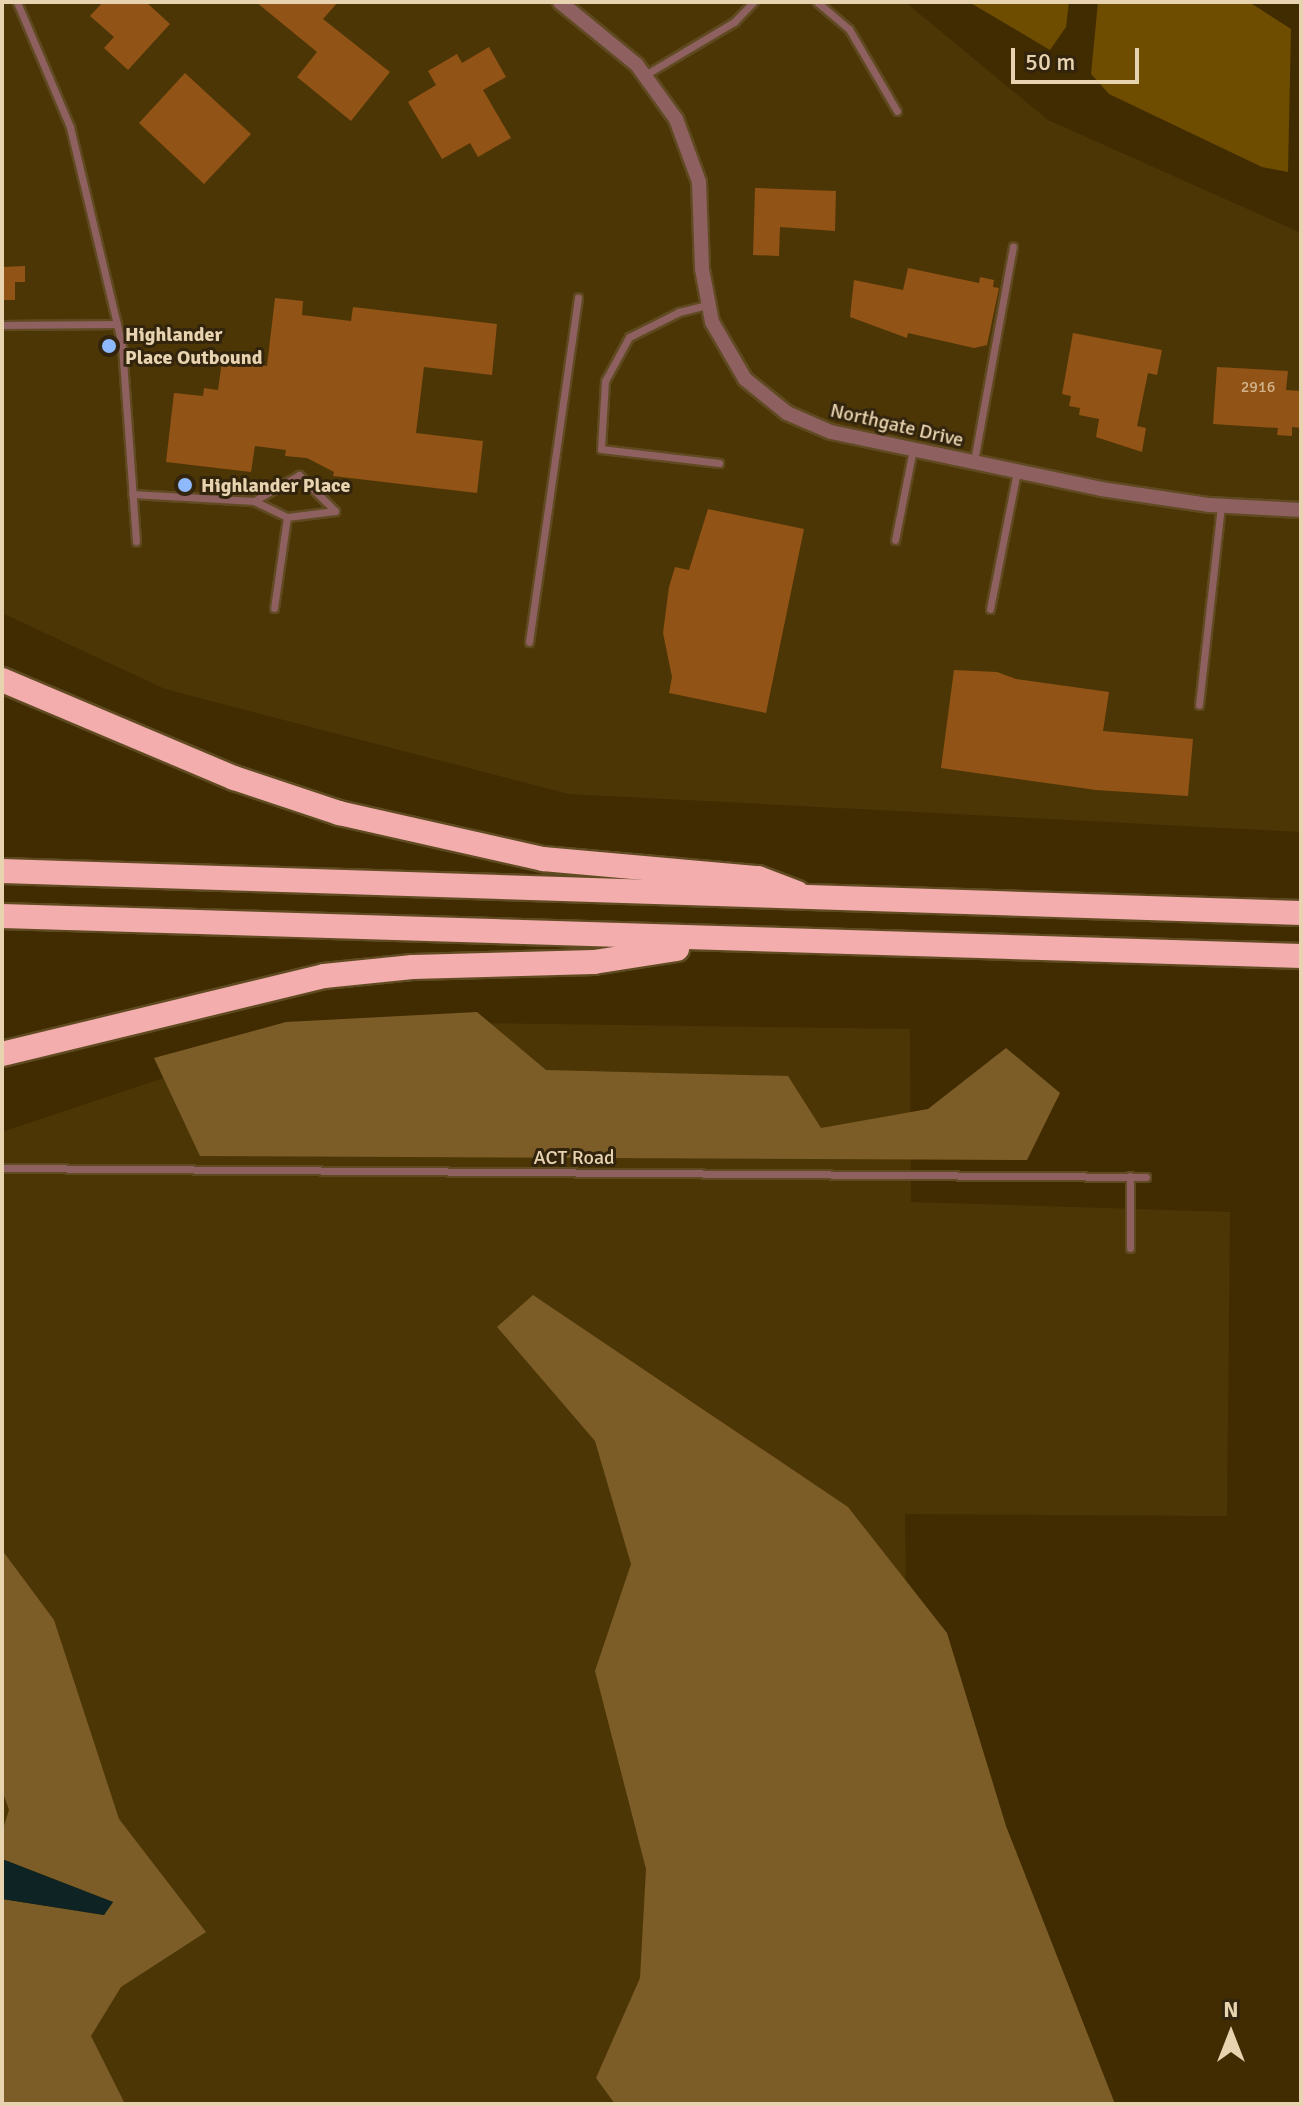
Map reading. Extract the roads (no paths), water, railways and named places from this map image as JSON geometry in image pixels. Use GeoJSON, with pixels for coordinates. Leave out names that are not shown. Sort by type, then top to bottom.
{"type":"FeatureCollection","features":[{"type":"Feature","properties":{"kind":"highway"},"geometry":{"type":"LineString","coordinates":[[2,680],[234,778],[339,813],[543,859],[758,878],[818,900]]}},
{"type":"Feature","properties":{"kind":"highway"},"geometry":{"type":"LineString","coordinates":[[2,871],[818,900],[1301,913]]}},
{"type":"Feature","properties":{"kind":"highway"},"geometry":{"type":"LineString","coordinates":[[2,916],[1301,956]]}},
{"type":"Feature","properties":{"kind":"highway"},"geometry":{"type":"LineString","coordinates":[[2,1054],[324,976],[413,967],[594,962],[733,940]]}},
{"type":"Feature","properties":{"kind":"street","name":"Northgate Drive"},"geometry":{"type":"LineString","coordinates":[[560,2],[645,75],[676,119],[699,182],[707,305],[736,367],[787,413],[831,432],[1017,471],[1221,505],[1301,510]]}},
{"type":"Feature","properties":{"kind":"lane"},"geometry":{"type":"LineString","coordinates":[[17,2],[70,127],[117,324],[136,541]]}},
{"type":"Feature","properties":{"kind":"lane"},"geometry":{"type":"LineString","coordinates":[[645,75],[724,29],[753,2]]}},
{"type":"Feature","properties":{"kind":"lane"},"geometry":{"type":"LineString","coordinates":[[817,2],[849,29],[897,111]]}},
{"type":"Feature","properties":{"kind":"lane"},"geometry":{"type":"LineString","coordinates":[[973,462],[1013,247]]}},
{"type":"Feature","properties":{"kind":"lane"},"geometry":{"type":"LineString","coordinates":[[529,642],[578,297]]}},
{"type":"Feature","properties":{"kind":"lane"},"geometry":{"type":"LineString","coordinates":[[707,305],[679,312],[629,337],[605,381],[601,449],[719,463]]}},
{"type":"Feature","properties":{"kind":"lane"},"geometry":{"type":"LineString","coordinates":[[2,325],[117,324]]}},
{"type":"Feature","properties":{"kind":"lane"},"geometry":{"type":"LineString","coordinates":[[895,540],[913,449]]}},
{"type":"Feature","properties":{"kind":"lane"},"geometry":{"type":"LineString","coordinates":[[990,609],[1017,471]]}},
{"type":"Feature","properties":{"kind":"lane"},"geometry":{"type":"LineString","coordinates":[[132,494],[254,501],[287,517],[335,511],[299,475],[254,501]]}},
{"type":"Feature","properties":{"kind":"lane"},"geometry":{"type":"LineString","coordinates":[[1199,705],[1221,505]]}},
{"type":"Feature","properties":{"kind":"lane"},"geometry":{"type":"LineString","coordinates":[[274,608],[287,517]]}},
{"type":"Feature","properties":{"kind":"lane","name":"ACT Road"},"geometry":{"type":"LineString","coordinates":[[2,1168],[1146,1177]]}},
{"type":"Feature","properties":{"kind":"lane"},"geometry":{"type":"LineString","coordinates":[[1130,1176],[1130,1248]]}},
{"type":"Feature","properties":{"kind":"water"},"geometry":{"type":"Polygon","coordinates":[[[2,1859],[113,1902],[104,1915],[2,1899],[2,1859]]]}},
{"type":"Feature","properties":{"kind":"place","name":"Highlander Place Outbound"},"geometry":{"type":"Point","coordinates":[109,346]}},
{"type":"Feature","properties":{"kind":"place","name":"Highlander Place"},"geometry":{"type":"Point","coordinates":[185,485]}}]}
